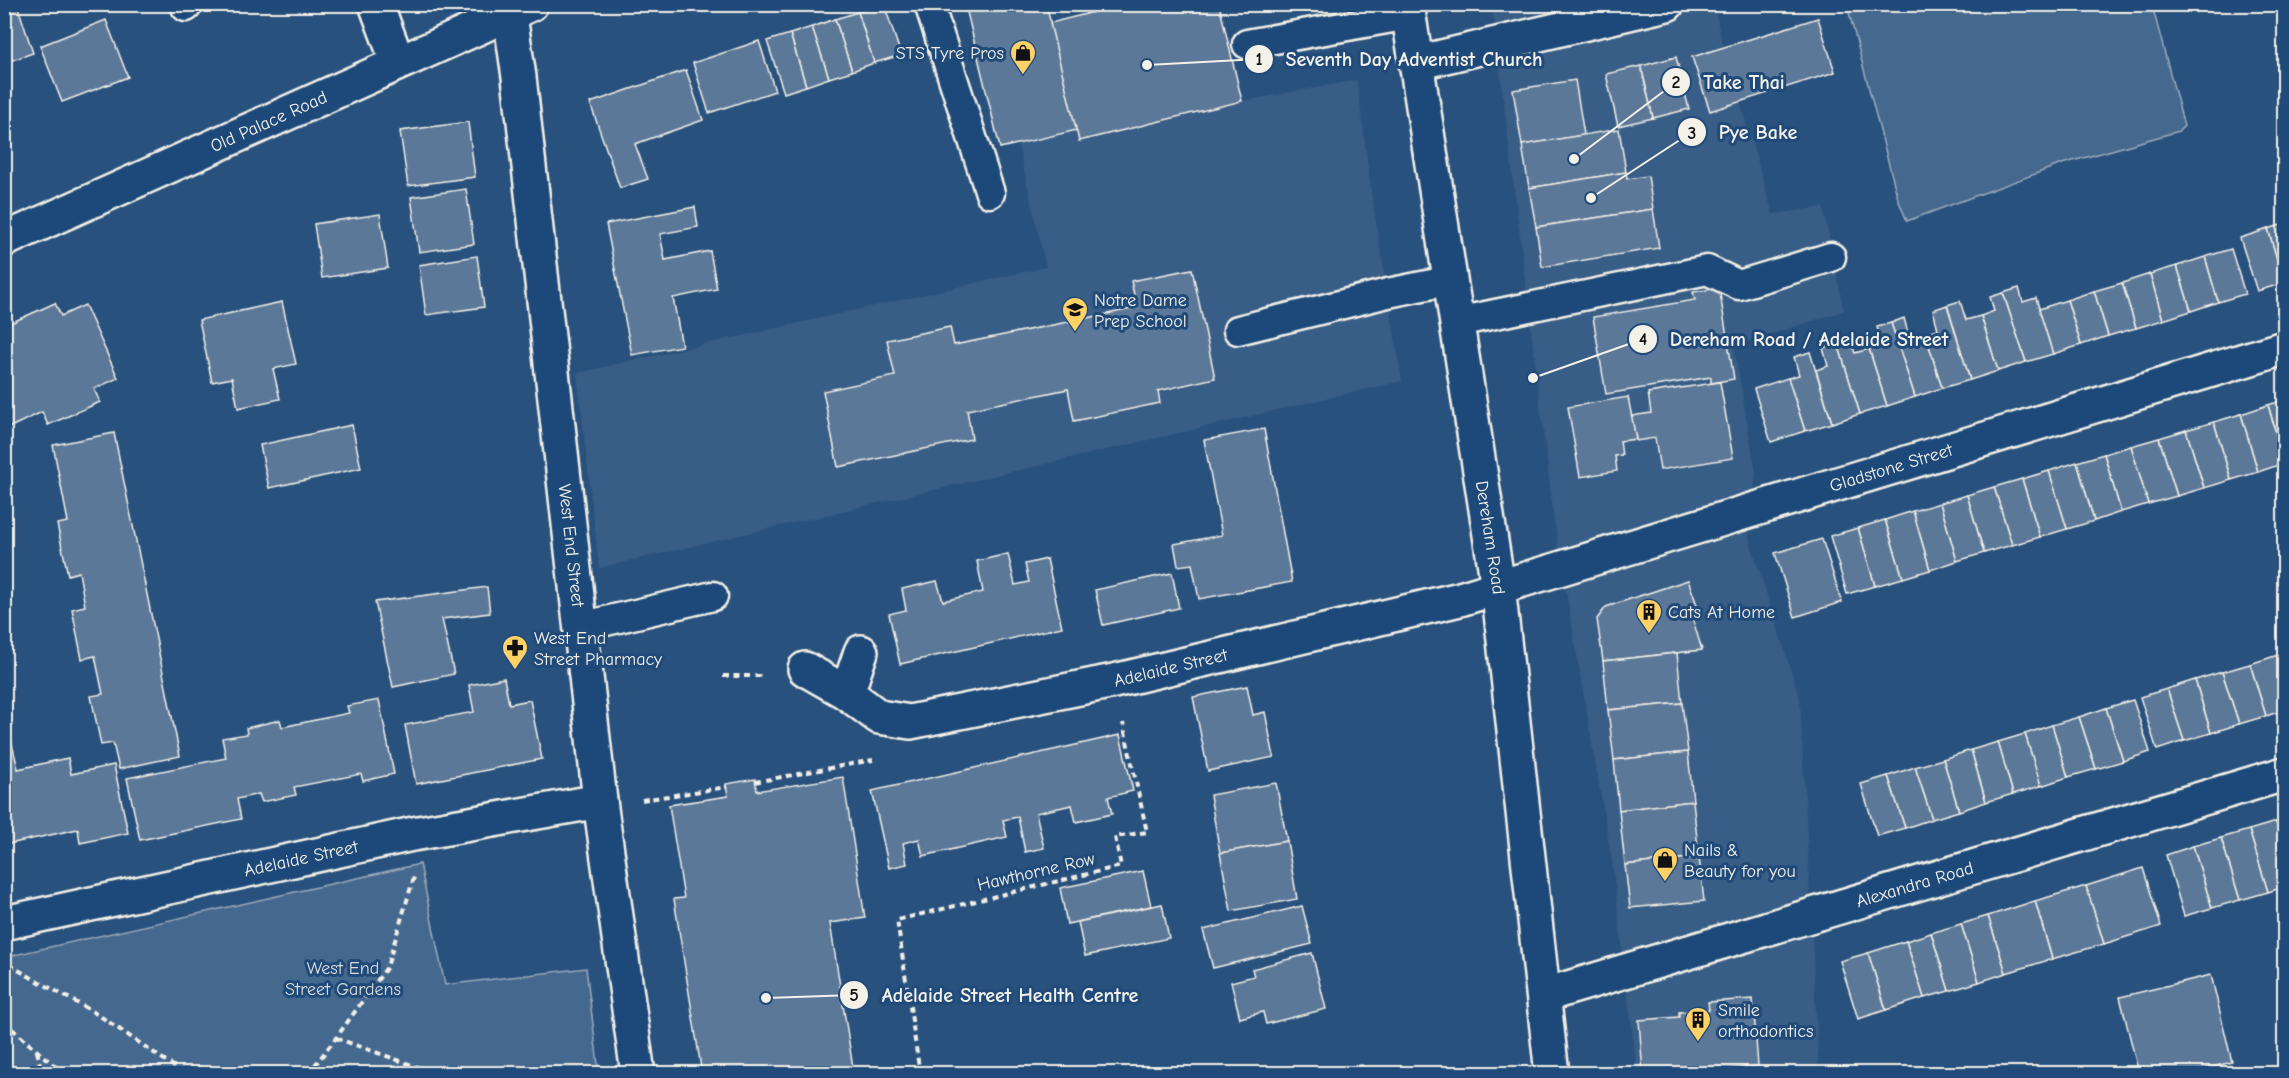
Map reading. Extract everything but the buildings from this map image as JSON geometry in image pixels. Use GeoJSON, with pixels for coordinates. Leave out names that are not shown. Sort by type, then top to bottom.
{"type":"FeatureCollection","features":[{"type":"Feature","properties":{"kind":"street"},"geometry":{"type":"LineString","coordinates":[[376,4],[399,63]]}},
{"type":"Feature","properties":{"kind":"street"},"geometry":{"type":"LineString","coordinates":[[1416,63],[1667,4]]}},
{"type":"Feature","properties":{"kind":"street","name":"Old Palace Road"},"geometry":{"type":"LineString","coordinates":[[4,240],[520,10]]}},
{"type":"Feature","properties":{"kind":"street","name":"West End Street"},"geometry":{"type":"LineString","coordinates":[[520,10],[519,77],[600,801],[638,1074]]}},
{"type":"Feature","properties":{"kind":"street","name":"Dereham Road"},"geometry":{"type":"LineString","coordinates":[[1408,10],[1498,586],[1552,1074]]}},
{"type":"Feature","properties":{"kind":"street","name":"Gladstone Street"},"geometry":{"type":"LineString","coordinates":[[1498,586],[2284,348]]}},
{"type":"Feature","properties":{"kind":"street","name":"Adelaide Street"},"geometry":{"type":"LineString","coordinates":[[791,672],[847,693],[879,717],[910,722],[1114,681],[1449,602],[1498,586]]}},
{"type":"Feature","properties":{"kind":"street"},"geometry":{"type":"LineString","coordinates":[[847,693],[861,652]]}},
{"type":"Feature","properties":{"kind":"street","name":"Alexandra Road"},"geometry":{"type":"LineString","coordinates":[[1545,996],[2284,774]]}},
{"type":"Feature","properties":{"kind":"street","name":"Adelaide Street"},"geometry":{"type":"LineString","coordinates":[[4,923],[412,834],[600,801]]}},
{"type":"Feature","properties":{"kind":"lane"},"geometry":{"type":"LineString","coordinates":[[929,4],[990,193]]}},
{"type":"Feature","properties":{"kind":"lane"},"geometry":{"type":"LineString","coordinates":[[1247,44],[1408,10]]}},
{"type":"Feature","properties":{"kind":"lane"},"geometry":{"type":"LineString","coordinates":[[1457,322],[1707,270],[1739,285],[1831,257]]}},
{"type":"Feature","properties":{"kind":"lane"},"geometry":{"type":"LineString","coordinates":[[1238,330],[1388,293],[1452,280]]}},
{"type":"Feature","properties":{"kind":"lane"},"geometry":{"type":"LineString","coordinates":[[580,627],[712,596]]}},
{"type":"Feature","properties":{"kind":"path"},"geometry":{"type":"LineString","coordinates":[[723,676],[791,672]]}},
{"type":"Feature","properties":{"kind":"path","name":"Hawthorne Row"},"geometry":{"type":"LineString","coordinates":[[920,1074],[897,920],[976,903],[1121,866],[1115,837],[1147,832],[1114,681]]}},
{"type":"Feature","properties":{"kind":"path"},"geometry":{"type":"LineString","coordinates":[[755,782],[842,767]]}},
{"type":"Feature","properties":{"kind":"path"},"geometry":{"type":"LineString","coordinates":[[600,801],[633,801],[727,787]]}},
{"type":"Feature","properties":{"kind":"path"},"geometry":{"type":"LineString","coordinates":[[308,1074],[387,967],[414,877],[412,834]]}},
{"type":"Feature","properties":{"kind":"path"},"geometry":{"type":"LineString","coordinates":[[4,962],[97,1014],[185,1074]]}},
{"type":"Feature","properties":{"kind":"path"},"geometry":{"type":"LineString","coordinates":[[4,1023],[64,1074]]}},
{"type":"Feature","properties":{"kind":"path"},"geometry":{"type":"LineString","coordinates":[[336,1038],[437,1074]]}},
{"type":"Feature","properties":{"kind":"path"},"geometry":{"type":"LineString","coordinates":[[37,1050],[42,1074]]}},
{"type":"Feature","properties":{"kind":"shaded area"},"geometry":{"type":"Polygon","coordinates":[[[1492,5],[1714,5],[1721,37],[1773,214],[1823,207],[1844,311],[1734,346],[1756,473],[1749,538],[1800,698],[1819,1073],[1637,1073],[1612,861],[1554,521],[1492,5]]]}},
{"type":"Feature","properties":{"kind":"shaded area","name":"Notre Dame Prep School"},"geometry":{"type":"Polygon","coordinates":[[[1357,80],[1372,197],[1402,381],[599,568],[577,373],[1046,267],[1018,145],[1077,130],[1080,141],[1243,101],[1357,80]]]}},
{"type":"Feature","properties":{"kind":"green space"},"geometry":{"type":"Polygon","coordinates":[[[1847,5],[2152,5],[2184,126],[2179,131],[2062,164],[1907,221],[1898,199],[1847,5]]]}},
{"type":"Feature","properties":{"kind":"green space","name":"West End Street Gardens"},"geometry":{"type":"Polygon","coordinates":[[[420,864],[445,985],[586,968],[599,1073],[5,1073],[5,957],[420,864]]]}},
{"type":"Feature","properties":{"kind":"place","name":"Seventh Day Adventist Church"},"geometry":{"type":"Point","coordinates":[1147,65]}},
{"type":"Feature","properties":{"kind":"place","name":"STS Tyre Pros"},"geometry":{"type":"Point","coordinates":[1023,76]}},
{"type":"Feature","properties":{"kind":"place","name":"Take Thai"},"geometry":{"type":"Point","coordinates":[1574,159]}},
{"type":"Feature","properties":{"kind":"place","name":"Pye Bake"},"geometry":{"type":"Point","coordinates":[1591,198]}},
{"type":"Feature","properties":{"kind":"place","name":"Notre Dame Prep School"},"geometry":{"type":"Point","coordinates":[1075,333]}},
{"type":"Feature","properties":{"kind":"place","name":"Dereham Road / Adelaide Street"},"geometry":{"type":"Point","coordinates":[1533,378]}},
{"type":"Feature","properties":{"kind":"place","name":"Cats At Home"},"geometry":{"type":"Point","coordinates":[1649,635]}},
{"type":"Feature","properties":{"kind":"place","name":"West End Street Pharmacy"},"geometry":{"type":"Point","coordinates":[515,671]}},
{"type":"Feature","properties":{"kind":"place","name":"Nails & Beauty for you"},"geometry":{"type":"Point","coordinates":[1665,883]}},
{"type":"Feature","properties":{"kind":"place","name":"Adelaide Street Health Centre"},"geometry":{"type":"Point","coordinates":[766,998]}},
{"type":"Feature","properties":{"kind":"place","name":"Smile orthodontics"},"geometry":{"type":"Point","coordinates":[1698,1043]}}]}
